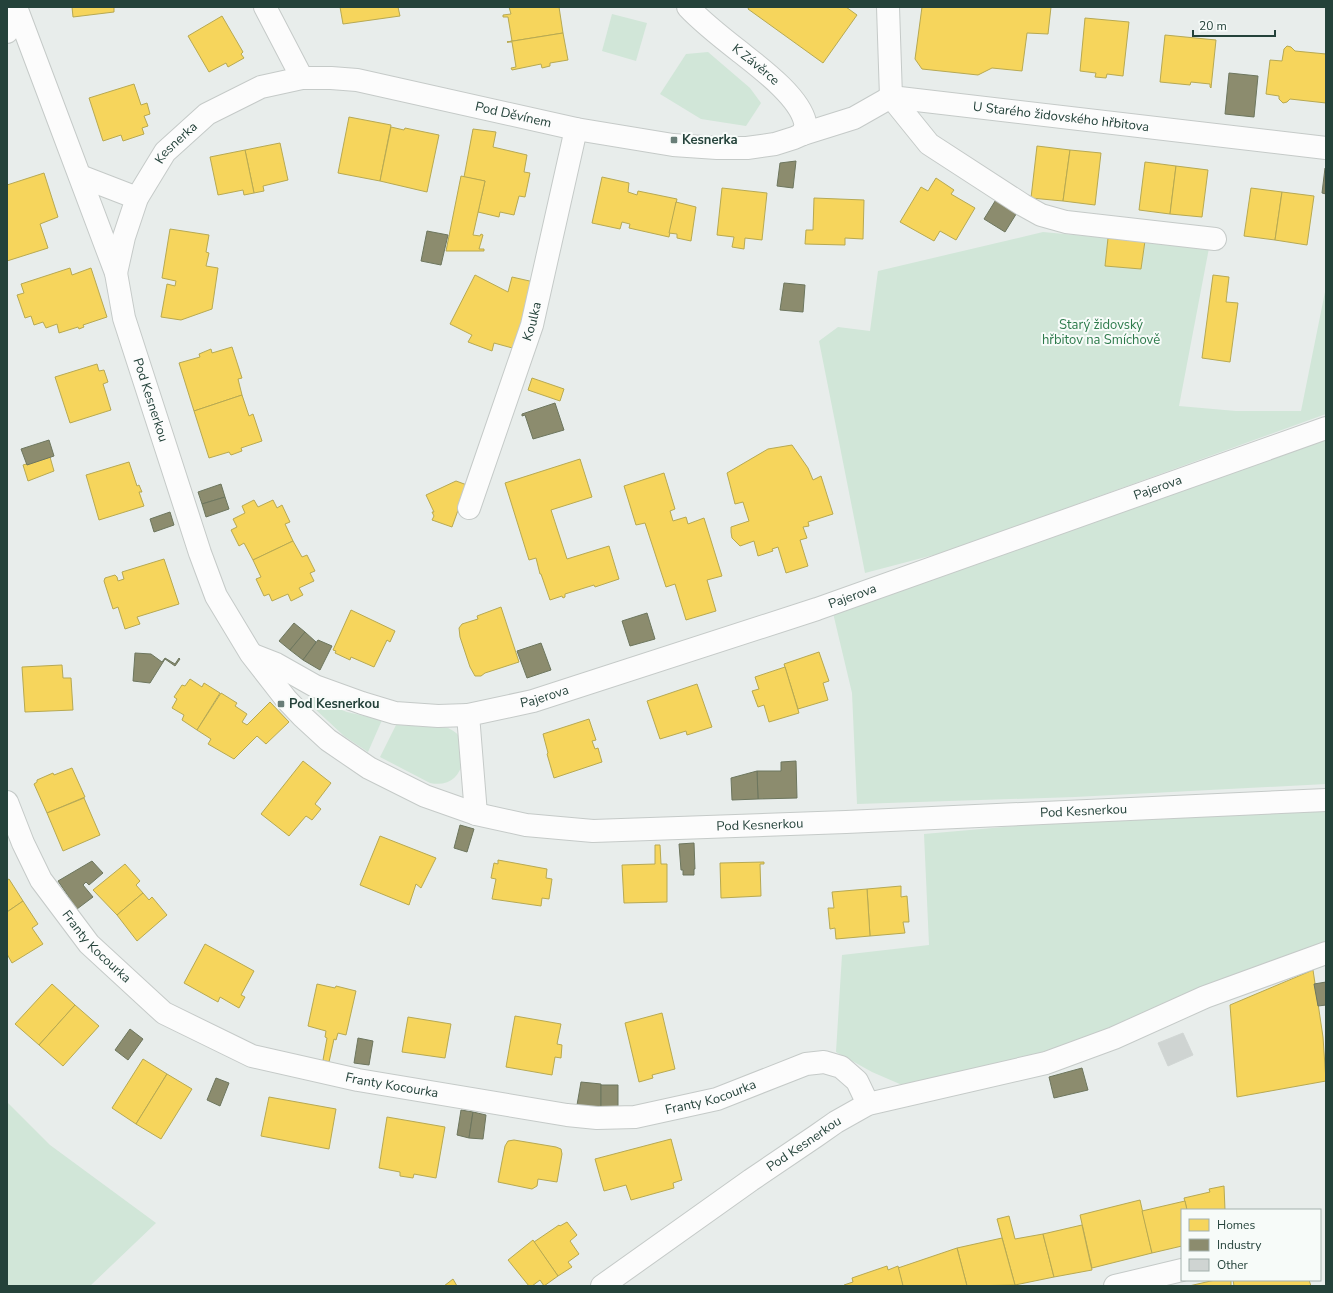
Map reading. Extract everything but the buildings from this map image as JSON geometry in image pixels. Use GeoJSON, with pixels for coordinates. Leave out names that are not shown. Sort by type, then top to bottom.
{"type":"FeatureCollection","features":[{"type":"Feature","properties":{"kind":"street"},"geometry":{"type":"LineString","coordinates":[[7,32],[15,7]]}},
{"type":"Feature","properties":{"kind":"street"},"geometry":{"type":"LineString","coordinates":[[15,7],[116,273]]}},
{"type":"Feature","properties":{"kind":"street"},"geometry":{"type":"LineString","coordinates":[[265,7],[302,78]]}},
{"type":"Feature","properties":{"kind":"street","name":"K Závěrce"},"geometry":{"type":"LineString","coordinates":[[688,7],[701,20],[773,79],[787,93],[797,106],[804,120],[805,127],[803,134]]}},
{"type":"Feature","properties":{"kind":"street"},"geometry":{"type":"LineString","coordinates":[[888,7],[891,97],[929,144],[1023,205],[1040,214],[1066,222],[1215,239]]}},
{"type":"Feature","properties":{"kind":"street","name":"Pod Děvínem"},"geometry":{"type":"LineString","coordinates":[[302,78],[357,80],[576,129],[674,146],[747,148],[775,144],[803,134]]}},
{"type":"Feature","properties":{"kind":"street","name":"Kesnerka"},"geometry":{"type":"LineString","coordinates":[[116,273],[124,237],[137,198],[165,152],[207,114],[261,87],[302,78]]}},
{"type":"Feature","properties":{"kind":"street"},"geometry":{"type":"LineString","coordinates":[[803,134],[854,118],[891,97]]}},
{"type":"Feature","properties":{"kind":"street","name":"U Starého židovského hřbitova"},"geometry":{"type":"LineString","coordinates":[[891,97],[1326,148]]}},
{"type":"Feature","properties":{"kind":"street","name":"Koulka"},"geometry":{"type":"LineString","coordinates":[[469,508],[532,326],[576,129]]}},
{"type":"Feature","properties":{"kind":"street"},"geometry":{"type":"LineString","coordinates":[[80,176],[137,198]]}},
{"type":"Feature","properties":{"kind":"street","name":"Pod Kesnerkou"},"geometry":{"type":"LineString","coordinates":[[116,273],[124,318],[200,553],[216,596],[251,654],[286,699],[303,717],[328,740],[369,768],[425,796],[476,814],[526,825],[593,832],[1326,800]]}},
{"type":"Feature","properties":{"kind":"street","name":"Pajerova"},"geometry":{"type":"LineString","coordinates":[[468,715],[533,701],[817,609],[1326,428]]}},
{"type":"Feature","properties":{"kind":"street"},"geometry":{"type":"LineString","coordinates":[[251,654],[276,664],[315,686],[362,704],[395,713],[438,716],[468,715],[476,814]]}},
{"type":"Feature","properties":{"kind":"street","name":"Franty Kocourka"},"geometry":{"type":"LineString","coordinates":[[7,802],[23,843],[41,880],[89,944],[164,1013],[252,1056],[364,1081],[567,1115],[597,1118],[635,1117],[717,1100],[806,1064],[824,1062],[841,1067],[857,1081],[868,1104]]}},
{"type":"Feature","properties":{"kind":"street","name":"Pod Kesnerkou"},"geometry":{"type":"LineString","coordinates":[[602,1286],[751,1180],[836,1122],[868,1104],[1046,1063],[1114,1038],[1205,997],[1326,952]]}},
{"type":"Feature","properties":{"kind":"street"},"geometry":{"type":"LineString","coordinates":[[1115,1286],[1181,1270]]}},
{"type":"Feature","properties":{"kind":"green space"},"geometry":{"type":"Polygon","coordinates":[[[612,14],[647,23],[636,61],[602,51],[612,14]]]}},
{"type":"Feature","properties":{"kind":"green space"},"geometry":{"type":"Polygon","coordinates":[[[708,52],[750,88],[761,103],[746,126],[701,119],[660,94],[686,54],[708,52]]]}},
{"type":"Feature","properties":{"kind":"green space","name":"Starý židovský hřbitov na Smíchově"},"geometry":{"type":"Polygon","coordinates":[[[1043,232],[1108,238],[1105,266],[1141,269],[1145,241],[1209,248],[1179,406],[1236,411],[1301,411],[1326,287],[1326,414],[945,552],[865,573],[819,341],[838,327],[870,331],[878,271],[1043,232]]]}},
{"type":"Feature","properties":{"kind":"green space"},"geometry":{"type":"Polygon","coordinates":[[[1326,440],[1326,784],[1075,797],[857,804],[852,693],[833,613],[1159,497],[1326,440]]]}},
{"type":"Feature","properties":{"kind":"green space"},"geometry":{"type":"Polygon","coordinates":[[[314,699],[347,712],[382,720],[368,752],[344,736],[313,707],[311,701],[314,699]]]}},
{"type":"Feature","properties":{"kind":"green space"},"geometry":{"type":"Polygon","coordinates":[[[396,725],[448,728],[456,733],[459,736],[463,755],[460,770],[456,776],[446,783],[430,783],[380,757],[396,725]]]}},
{"type":"Feature","properties":{"kind":"green space"},"geometry":{"type":"Polygon","coordinates":[[[1326,808],[1326,945],[1043,1054],[909,1088],[872,1072],[836,1052],[842,955],[929,945],[924,834],[1097,819],[1326,808]]]}},
{"type":"Feature","properties":{"kind":"green space"},"geometry":{"type":"Polygon","coordinates":[[[7,1102],[50,1145],[156,1223],[90,1286],[7,1286],[7,1102]]]}},
{"type":"Feature","properties":{"kind":"place","name":"Kesnerka"},"geometry":{"type":"Point","coordinates":[674,140]}},
{"type":"Feature","properties":{"kind":"place","name":"Pod Kesnerkou"},"geometry":{"type":"Point","coordinates":[281,704]}}]}
